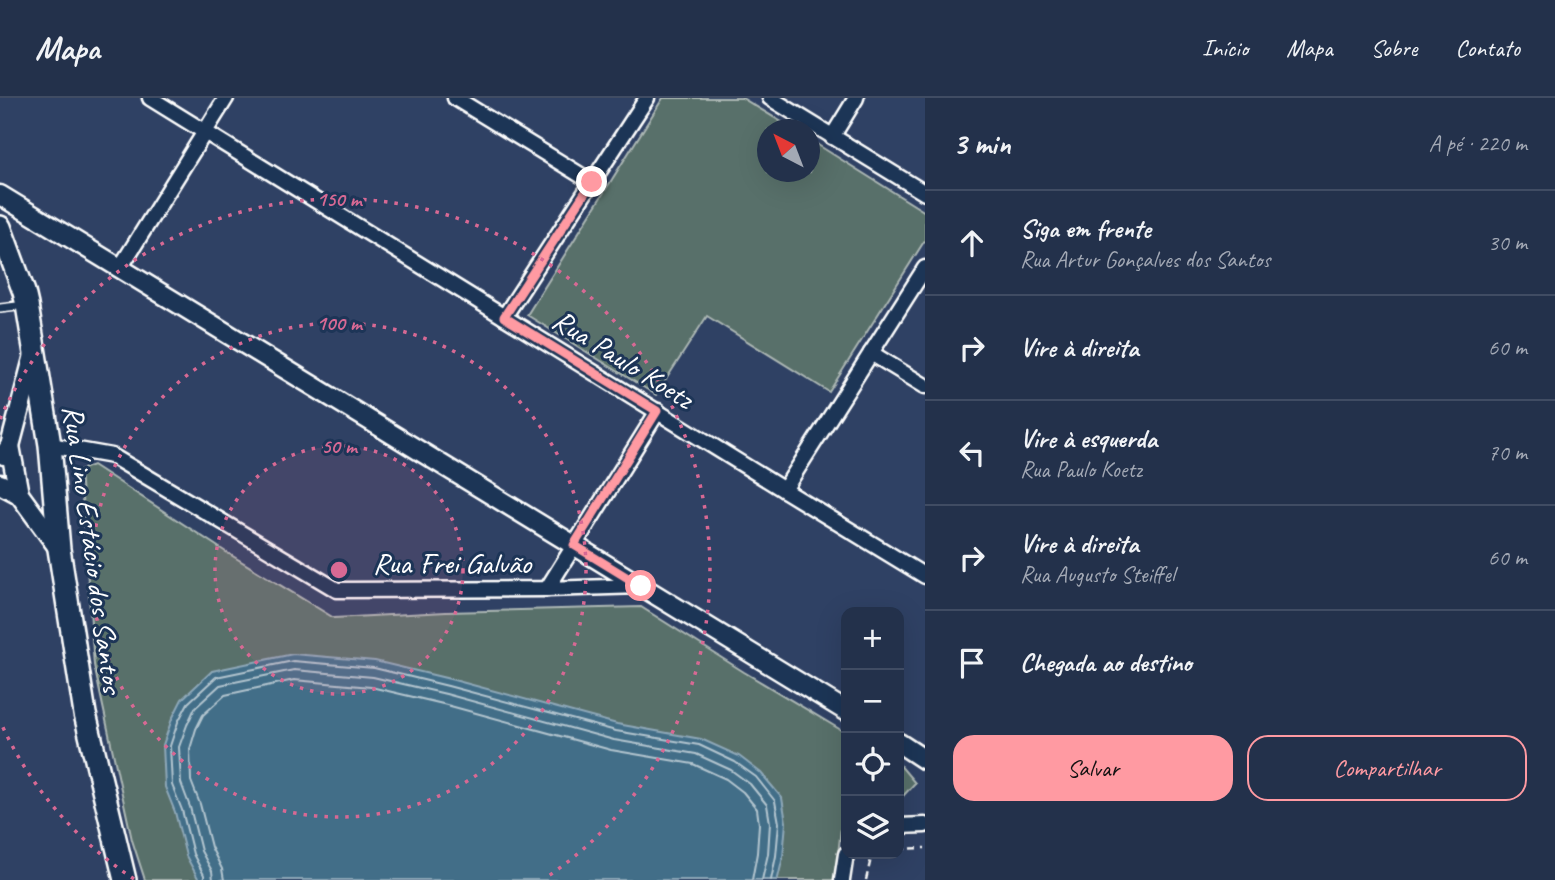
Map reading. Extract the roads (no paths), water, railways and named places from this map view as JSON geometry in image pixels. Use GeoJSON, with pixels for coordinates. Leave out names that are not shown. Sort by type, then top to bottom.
{"type":"FeatureCollection","features":[{"type":"Feature","properties":{"kind":"main road","name":"Rua Lino Estácio dos Santos"},"geometry":{"type":"LineString","coordinates":[[0,227],[27,305],[50,445],[59,549],[85,714],[125,880]]}},
{"type":"Feature","properties":{"kind":"street","name":"Rua Paulo Koetz"},"geometry":{"type":"LineString","coordinates":[[150,98],[925,576]]}},
{"type":"Feature","properties":{"kind":"street"},"geometry":{"type":"LineString","coordinates":[[120,268],[226,98]]}},
{"type":"Feature","properties":{"kind":"street"},"geometry":{"type":"LineString","coordinates":[[455,98],[592,182]]}},
{"type":"Feature","properties":{"kind":"street"},"geometry":{"type":"LineString","coordinates":[[504,317],[647,98]]}},
{"type":"Feature","properties":{"kind":"street"},"geometry":{"type":"LineString","coordinates":[[769,98],[925,193]]}},
{"type":"Feature","properties":{"kind":"street"},"geometry":{"type":"LineString","coordinates":[[832,136],[856,98]]}},
{"type":"Feature","properties":{"kind":"street"},"geometry":{"type":"LineString","coordinates":[[0,195],[841,709]]}},
{"type":"Feature","properties":{"kind":"street"},"geometry":{"type":"LineString","coordinates":[[783,490],[925,268]]}},
{"type":"Feature","properties":{"kind":"street"},"geometry":{"type":"LineString","coordinates":[[871,353],[925,386]]}},
{"type":"Feature","properties":{"kind":"street"},"geometry":{"type":"LineString","coordinates":[[34,355],[5,453],[19,494],[59,549]]}},
{"type":"Feature","properties":{"kind":"street"},"geometry":{"type":"LineString","coordinates":[[547,589],[657,411]]}},
{"type":"Feature","properties":{"kind":"street","name":"Rua Frei Galvão"},"geometry":{"type":"LineString","coordinates":[[50,445],[112,456],[337,590],[641,586]]}},
{"type":"Feature","properties":{"kind":"street"},"geometry":{"type":"LineString","coordinates":[[0,484],[19,494]]}},
{"type":"Feature","properties":{"kind":"street"},"geometry":{"type":"LineString","coordinates":[[904,747],[925,760]]}},
{"type":"Feature","properties":{"kind":"street"},"geometry":{"type":"LineString","coordinates":[[904,825],[925,825]]}},
{"type":"Feature","properties":{"kind":"street"},"geometry":{"type":"LineString","coordinates":[[842,880],[845,859]]}},
{"type":"Feature","properties":{"kind":"lane"},"geometry":{"type":"LineString","coordinates":[[0,307],[27,305]]}},
{"type":"Feature","properties":{"kind":"water"},"geometry":{"type":"Polygon","coordinates":[[[293,654],[375,661],[617,724],[701,739],[739,756],[761,773],[782,798],[786,822],[778,878],[199,880],[186,856],[175,812],[165,787],[163,745],[172,719],[182,699],[212,671],[293,654]]]}}]}
